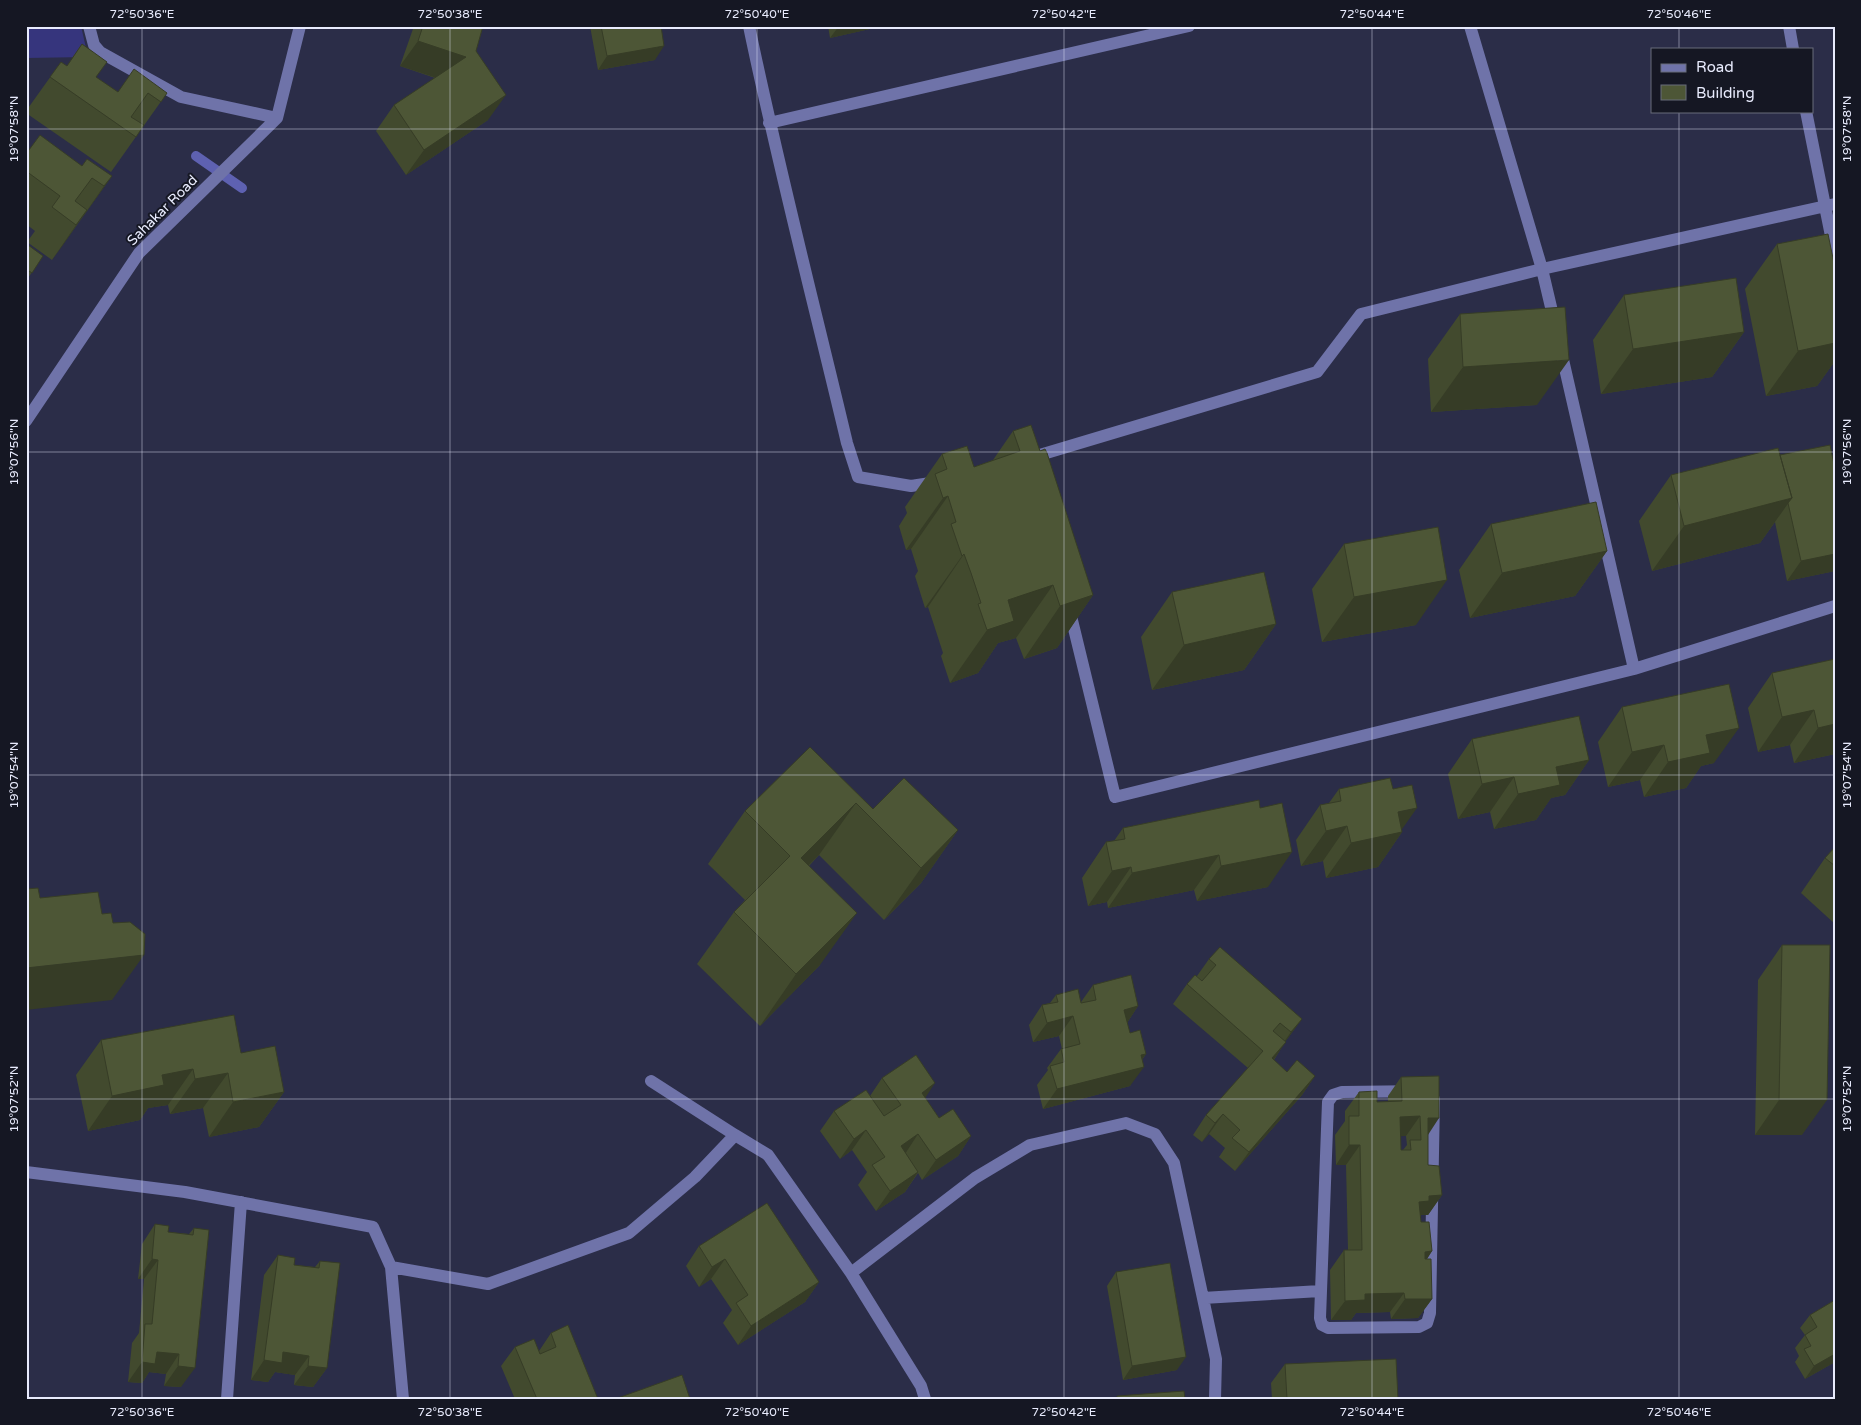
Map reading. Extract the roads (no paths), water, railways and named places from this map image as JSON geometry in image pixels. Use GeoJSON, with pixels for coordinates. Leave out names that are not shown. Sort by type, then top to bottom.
{"type":"FeatureCollection","features":[{"type":"Feature","properties":{"kind":"street"},"geometry":{"type":"LineString","coordinates":[[89,26],[97,56],[181,97],[277,118],[300,26]]}},
{"type":"Feature","properties":{"kind":"street"},"geometry":{"type":"LineString","coordinates":[[750,26],[769,123],[782,169],[846,443],[858,477],[911,486],[947,480]]}},
{"type":"Feature","properties":{"kind":"street"},"geometry":{"type":"LineString","coordinates":[[769,123],[1189,26]]}},
{"type":"Feature","properties":{"kind":"street"},"geometry":{"type":"LineString","coordinates":[[1470,26],[1542,269],[1634,669]]}},
{"type":"Feature","properties":{"kind":"street"},"geometry":{"type":"LineString","coordinates":[[1789,26],[1793,48]]}},
{"type":"Feature","properties":{"kind":"street"},"geometry":{"type":"LineString","coordinates":[[1806,112],[1830,206],[1835,256]]}},
{"type":"Feature","properties":{"kind":"street","name":"Sahakar Road"},"geometry":{"type":"LineString","coordinates":[[28,415],[139,253],[277,118]]}},
{"type":"Feature","properties":{"kind":"street"},"geometry":{"type":"LineString","coordinates":[[1031,462],[1317,372],[1361,314],[1542,269],[1830,206]]}},
{"type":"Feature","properties":{"kind":"street"},"geometry":{"type":"LineString","coordinates":[[1066,593],[1115,797],[1634,669],[1835,606]]}},
{"type":"Feature","properties":{"kind":"street"},"geometry":{"type":"LineString","coordinates":[[651,1081],[768,1154],[852,1273],[921,1386],[925,1399]]}},
{"type":"Feature","properties":{"kind":"street"},"geometry":{"type":"LineString","coordinates":[[1426,1090],[1432,1094],[1434,1100],[1430,1314],[1427,1323],[1418,1327],[1328,1328],[1322,1325],[1320,1318],[1320,1291],[1328,1102],[1333,1095],[1342,1092],[1426,1090]]}},
{"type":"Feature","properties":{"kind":"street"},"geometry":{"type":"LineString","coordinates":[[852,1273],[975,1178],[1030,1145],[1126,1122],[1155,1134],[1174,1163],[1216,1359],[1214,1399]]}},
{"type":"Feature","properties":{"kind":"street"},"geometry":{"type":"LineString","coordinates":[[391,1267],[488,1284],[629,1233],[695,1177],[735,1135]]}},
{"type":"Feature","properties":{"kind":"street"},"geometry":{"type":"LineString","coordinates":[[26,1172],[185,1192],[373,1227],[391,1267],[403,1399]]}},
{"type":"Feature","properties":{"kind":"street"},"geometry":{"type":"LineString","coordinates":[[227,1399],[241,1202]]}},
{"type":"Feature","properties":{"kind":"street"},"geometry":{"type":"LineString","coordinates":[[1203,1298],[1320,1291]]}},
{"type":"Feature","properties":{"kind":"waterway"},"geometry":{"type":"LineString","coordinates":[[196,156],[242,188]]}}]}
